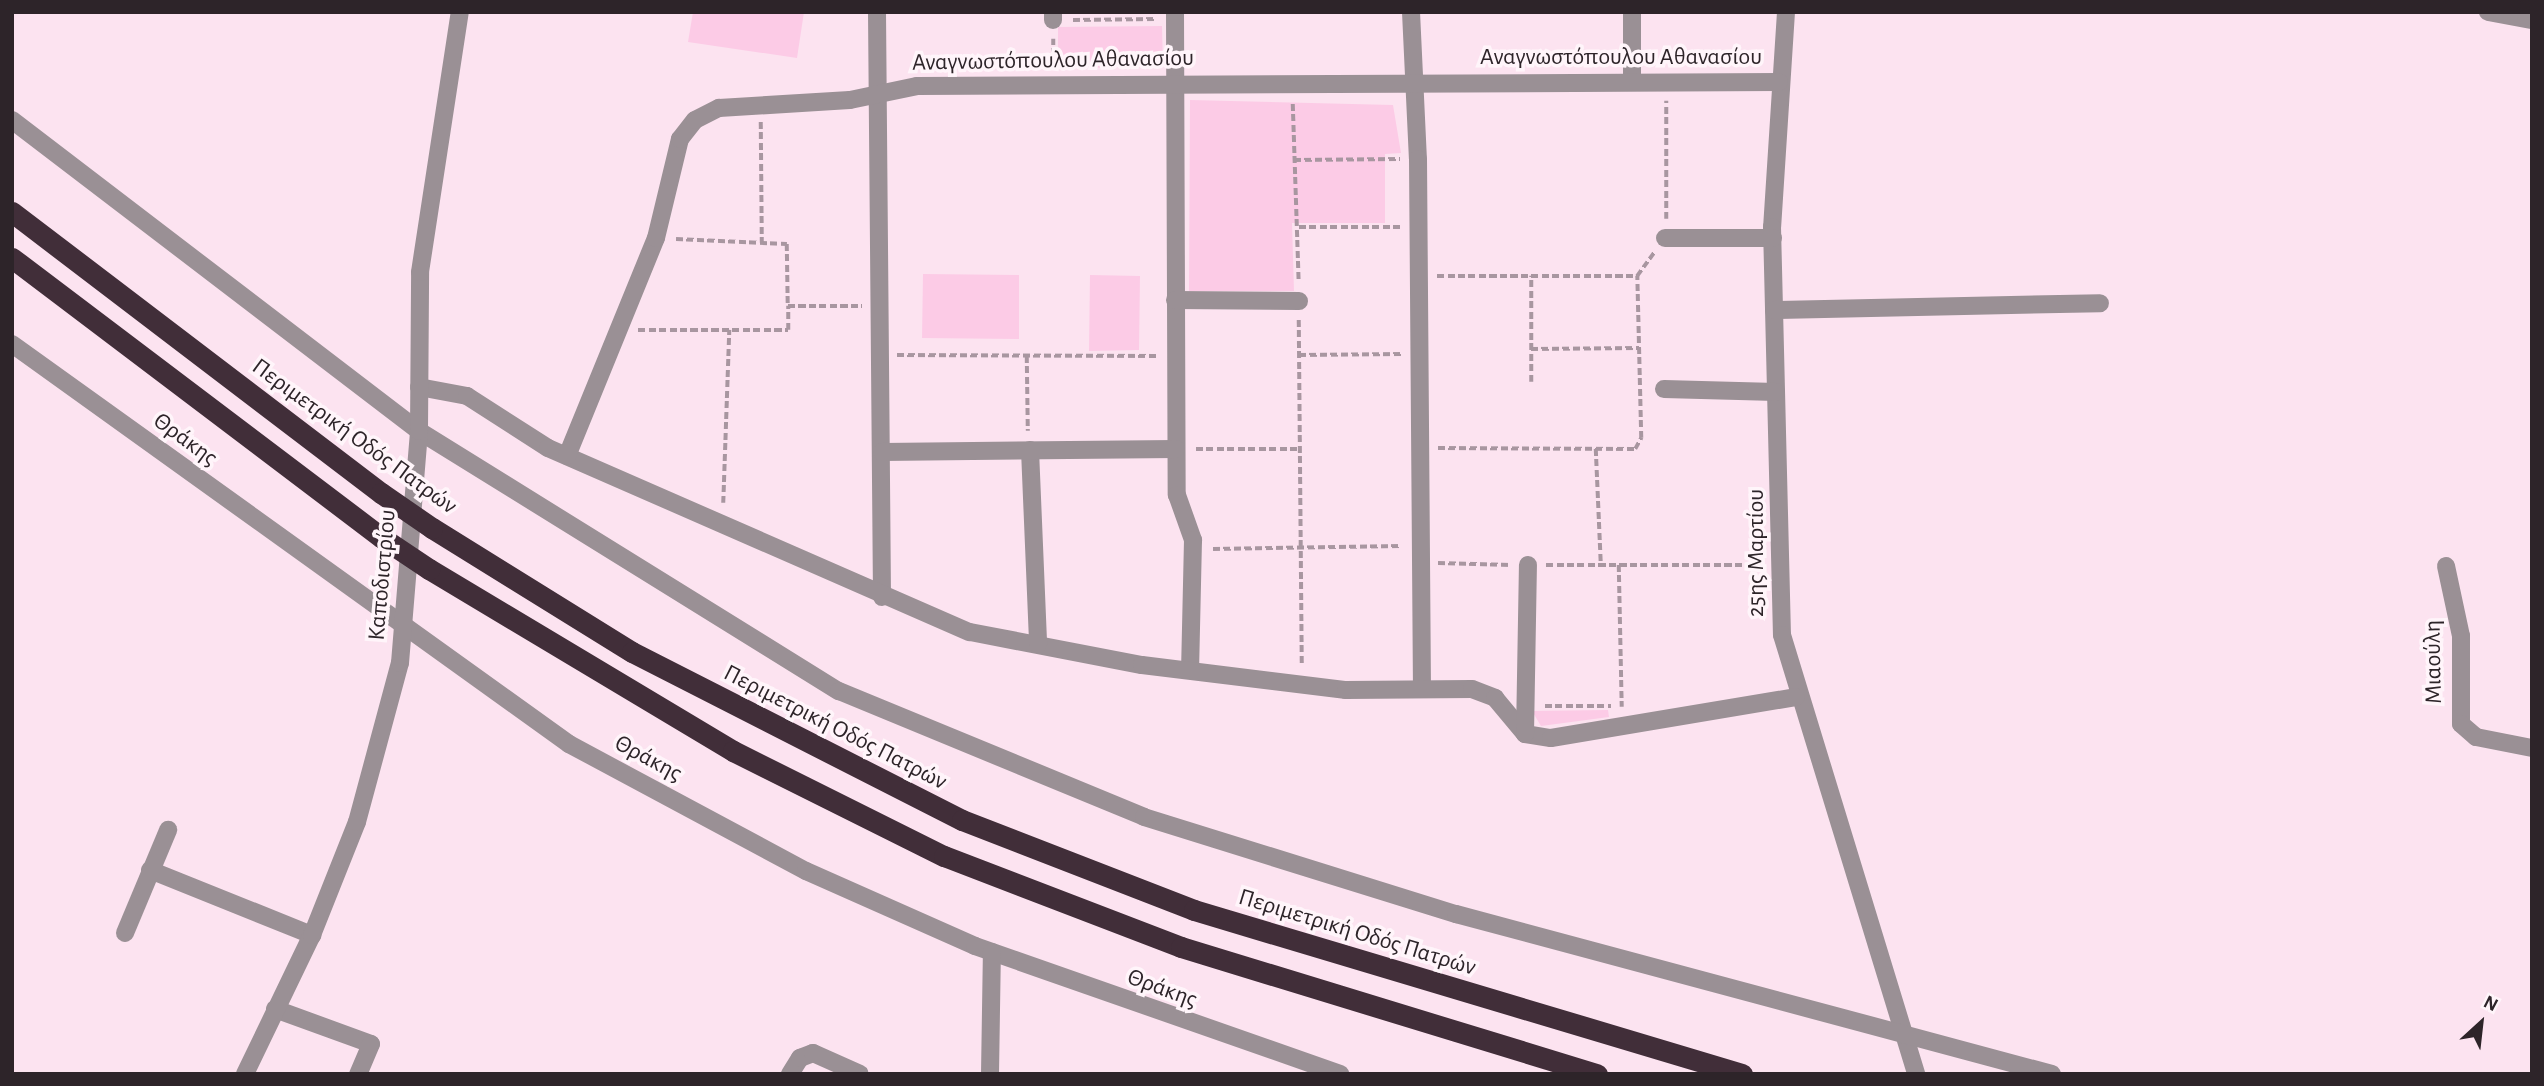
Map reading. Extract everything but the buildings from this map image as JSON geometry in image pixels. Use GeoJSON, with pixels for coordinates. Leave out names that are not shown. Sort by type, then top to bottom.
{"type":"FeatureCollection","features":[{"type":"Feature","properties":{"kind":"highway","name":"Περιμετρική Οδός Πατρών"},"geometry":{"type":"LineString","coordinates":[[12,212],[381,493],[432,528],[632,652],[962,820],[1206,914],[1742,1074]]}},
{"type":"Feature","properties":{"kind":"highway"},"geometry":{"type":"LineString","coordinates":[[12,258],[381,537],[429,569],[733,751],[944,856],[1194,951],[1597,1074]]}},
{"type":"Feature","properties":{"kind":"street","name":"Καποδιστρίου"},"geometry":{"type":"LineString","coordinates":[[245,1074],[312,935],[368,786],[403,631],[419,431],[420,272],[460,12]]}},
{"type":"Feature","properties":{"kind":"street"},"geometry":{"type":"LineString","coordinates":[[877,12],[880,95],[882,597]]}},
{"type":"Feature","properties":{"kind":"street"},"geometry":{"type":"LineString","coordinates":[[1411,12],[1418,159],[1422,688]]}},
{"type":"Feature","properties":{"kind":"street"},"geometry":{"type":"LineString","coordinates":[[1632,12],[1632,82]]}},
{"type":"Feature","properties":{"kind":"street","name":"25ης Μαρτίου"},"geometry":{"type":"LineString","coordinates":[[1786,12],[1779,82],[1773,238],[1782,635],[1796,697],[1827,774],[1916,1074]]}},
{"type":"Feature","properties":{"kind":"street"},"geometry":{"type":"LineString","coordinates":[[2488,12],[2532,20]]}},
{"type":"Feature","properties":{"kind":"street"},"geometry":{"type":"LineString","coordinates":[[1175,16],[1174,356],[1177,495],[1193,549],[1190,670]]}},
{"type":"Feature","properties":{"kind":"street","name":"Αναγνωστόπουλου Αθανασίου"},"geometry":{"type":"LineString","coordinates":[[567,456],[656,238],[687,128],[719,108],[880,95],[917,86],[1779,82]]}},
{"type":"Feature","properties":{"kind":"street"},"geometry":{"type":"LineString","coordinates":[[12,120],[419,431],[839,691],[1144,817],[1456,915],[2052,1074]]}},
{"type":"Feature","properties":{"kind":"street"},"geometry":{"type":"LineString","coordinates":[[1665,237],[1773,238]]}},
{"type":"Feature","properties":{"kind":"street"},"geometry":{"type":"LineString","coordinates":[[1175,300],[1299,301]]}},
{"type":"Feature","properties":{"kind":"street"},"geometry":{"type":"LineString","coordinates":[[1774,310],[2100,303]]}},
{"type":"Feature","properties":{"kind":"street","name":"Θράκης"},"geometry":{"type":"LineString","coordinates":[[12,344],[403,631],[569,744],[806,871],[992,952],[1339,1074]]}},
{"type":"Feature","properties":{"kind":"street"},"geometry":{"type":"LineString","coordinates":[[419,387],[467,396],[567,456],[882,597],[970,632],[1190,670],[1303,682],[1346,690],[1422,688],[1485,693],[1525,734],[1565,737],[1796,697]]}},
{"type":"Feature","properties":{"kind":"street"},"geometry":{"type":"LineString","coordinates":[[1664,389],[1776,391]]}},
{"type":"Feature","properties":{"kind":"street"},"geometry":{"type":"LineString","coordinates":[[882,452],[1176,449]]}},
{"type":"Feature","properties":{"kind":"street"},"geometry":{"type":"LineString","coordinates":[[1030,450],[1038,644]]}},
{"type":"Feature","properties":{"kind":"street"},"geometry":{"type":"LineString","coordinates":[[1525,734],[1528,565]]}},
{"type":"Feature","properties":{"kind":"street","name":"Μιαούλη"},"geometry":{"type":"LineString","coordinates":[[2446,566],[2460,624],[2461,724],[2487,741],[2532,748]]}},
{"type":"Feature","properties":{"kind":"street"},"geometry":{"type":"LineString","coordinates":[[125,933],[168,830]]}},
{"type":"Feature","properties":{"kind":"street"},"geometry":{"type":"LineString","coordinates":[[150,870],[312,935]]}},
{"type":"Feature","properties":{"kind":"street"},"geometry":{"type":"LineString","coordinates":[[990,1074],[992,952]]}},
{"type":"Feature","properties":{"kind":"street"},"geometry":{"type":"LineString","coordinates":[[275,1009],[371,1044],[358,1074]]}},
{"type":"Feature","properties":{"kind":"street"},"geometry":{"type":"LineString","coordinates":[[790,1074],[800,1058],[813,1053],[860,1074]]}},
{"type":"Feature","properties":{"kind":"path"},"geometry":{"type":"LineString","coordinates":[[1052,85],[1053,16],[1175,16]]}},
{"type":"Feature","properties":{"kind":"path"},"geometry":{"type":"LineString","coordinates":[[1422,448],[1635,449],[1641,438],[1637,276],[1665,237],[1667,82]]}},
{"type":"Feature","properties":{"kind":"path"},"geometry":{"type":"LineString","coordinates":[[1292,83],[1298,227],[1303,682]]}},
{"type":"Feature","properties":{"kind":"path"},"geometry":{"type":"LineString","coordinates":[[761,103],[762,243]]}},
{"type":"Feature","properties":{"kind":"path"},"geometry":{"type":"LineString","coordinates":[[1294,160],[1418,159]]}},
{"type":"Feature","properties":{"kind":"path"},"geometry":{"type":"LineString","coordinates":[[1298,227],[1419,227]]}},
{"type":"Feature","properties":{"kind":"path"},"geometry":{"type":"LineString","coordinates":[[618,330],[788,330],[787,244],[656,238]]}},
{"type":"Feature","properties":{"kind":"path"},"geometry":{"type":"LineString","coordinates":[[1419,276],[1637,276]]}},
{"type":"Feature","properties":{"kind":"path"},"geometry":{"type":"LineString","coordinates":[[1531,276],[1531,382]]}},
{"type":"Feature","properties":{"kind":"path"},"geometry":{"type":"LineString","coordinates":[[788,306],[880,306]]}},
{"type":"Feature","properties":{"kind":"path"},"geometry":{"type":"LineString","coordinates":[[723,527],[729,330]]}},
{"type":"Feature","properties":{"kind":"path"},"geometry":{"type":"LineString","coordinates":[[1531,349],[1639,348]]}},
{"type":"Feature","properties":{"kind":"path"},"geometry":{"type":"LineString","coordinates":[[1299,355],[1419,354]]}},
{"type":"Feature","properties":{"kind":"path"},"geometry":{"type":"LineString","coordinates":[[881,355],[1174,356]]}},
{"type":"Feature","properties":{"kind":"path"},"geometry":{"type":"LineString","coordinates":[[1027,356],[1030,450]]}},
{"type":"Feature","properties":{"kind":"path"},"geometry":{"type":"LineString","coordinates":[[1176,449],[1299,449]]}},
{"type":"Feature","properties":{"kind":"path"},"geometry":{"type":"LineString","coordinates":[[1596,449],[1601,565]]}},
{"type":"Feature","properties":{"kind":"path"},"geometry":{"type":"LineString","coordinates":[[1193,549],[1300,548],[1422,554],[1528,565],[1780,565]]}},
{"type":"Feature","properties":{"kind":"path"},"geometry":{"type":"LineString","coordinates":[[1619,565],[1622,727]]}},
{"type":"Feature","properties":{"kind":"path"},"geometry":{"type":"LineString","coordinates":[[1526,706],[1611,706]]}},
{"type":"Feature","properties":{"kind":"shaded area"},"geometry":{"type":"Polygon","coordinates":[[[693,12],[804,12],[797,58],[688,42],[693,12]]]}},
{"type":"Feature","properties":{"kind":"shaded area"},"geometry":{"type":"Polygon","coordinates":[[[1162,26],[1163,67],[1058,68],[1058,27],[1162,26]]]}},
{"type":"Feature","properties":{"kind":"shaded area"},"geometry":{"type":"Polygon","coordinates":[[[1190,100],[1393,105],[1401,153],[1385,154],[1385,223],[1292,223],[1294,291],[1189,291],[1190,100]]]}},
{"type":"Feature","properties":{"kind":"shaded area"},"geometry":{"type":"Polygon","coordinates":[[[923,274],[1019,275],[1019,339],[922,338],[923,274]]]}},
{"type":"Feature","properties":{"kind":"shaded area"},"geometry":{"type":"Polygon","coordinates":[[[1090,275],[1140,276],[1139,350],[1089,351],[1090,275]]]}},
{"type":"Feature","properties":{"kind":"shaded area"},"geometry":{"type":"Polygon","coordinates":[[[1608,710],[1609,717],[1541,726],[1532,711],[1608,710]]]}}]}
